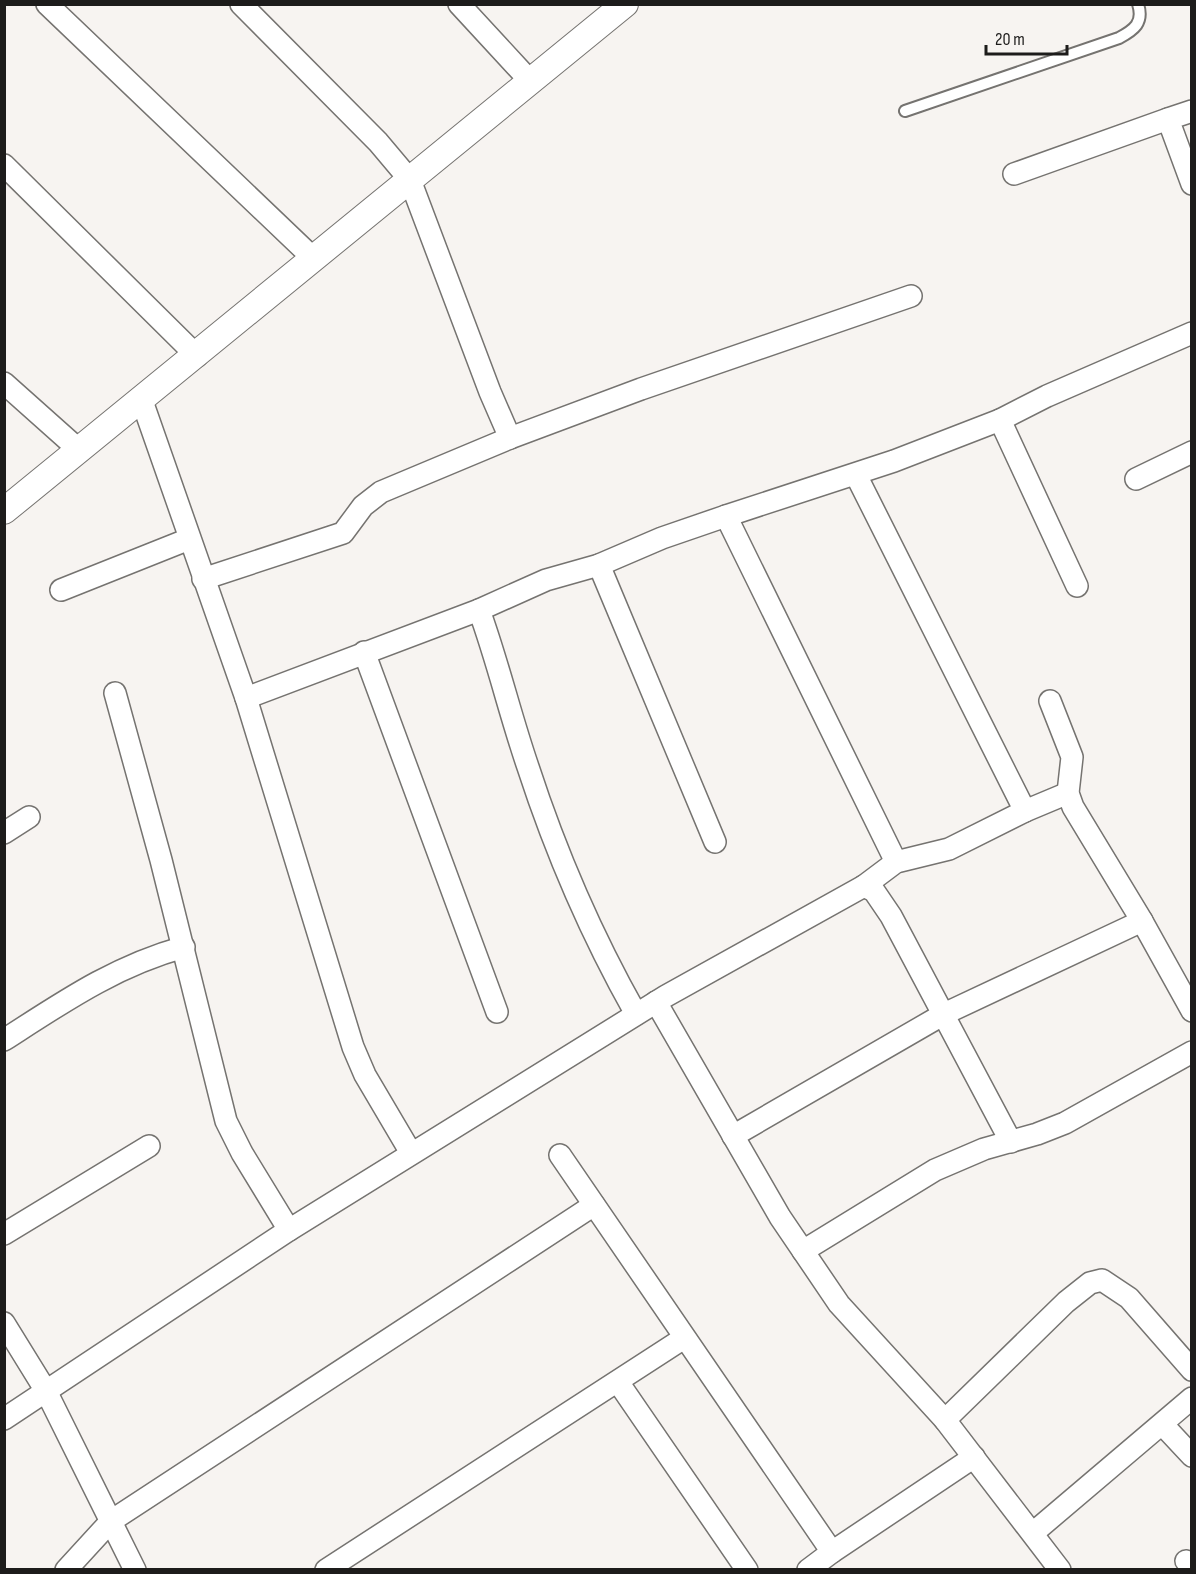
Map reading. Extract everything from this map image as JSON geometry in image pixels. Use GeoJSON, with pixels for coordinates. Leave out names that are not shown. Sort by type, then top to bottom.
{"type":"FeatureCollection","features":[{"type":"Feature","properties":{"kind":"street"},"geometry":{"type":"LineString","coordinates":[[47,4],[314,259]]}},
{"type":"Feature","properties":{"kind":"street"},"geometry":{"type":"LineString","coordinates":[[242,4],[378,142],[410,180],[490,392],[510,438]]}},
{"type":"Feature","properties":{"kind":"street"},"geometry":{"type":"LineString","coordinates":[[459,4],[531,82]]}},
{"type":"Feature","properties":{"kind":"street"},"geometry":{"type":"LineString","coordinates":[[4,511],[78,449],[142,401],[625,4]]}},
{"type":"Feature","properties":{"kind":"street"},"geometry":{"type":"LineString","coordinates":[[1014,174],[1191,111]]}},
{"type":"Feature","properties":{"kind":"street"},"geometry":{"type":"LineString","coordinates":[[1168,119],[1191,183]]}},
{"type":"Feature","properties":{"kind":"street"},"geometry":{"type":"LineString","coordinates":[[4,165],[197,356]]}},
{"type":"Feature","properties":{"kind":"street"},"geometry":{"type":"LineString","coordinates":[[203,579],[343,533],[363,506],[381,492],[510,438],[641,389],[911,296]]}},
{"type":"Feature","properties":{"kind":"street"},"geometry":{"type":"LineString","coordinates":[[246,698],[478,610],[546,580],[599,565],[662,538],[795,492],[856,475],[1000,420],[1067,387],[1191,333]]}},
{"type":"Feature","properties":{"kind":"street"},"geometry":{"type":"LineString","coordinates":[[4,383],[78,449]]}},
{"type":"Feature","properties":{"kind":"street"},"geometry":{"type":"LineString","coordinates":[[142,401],[246,698],[353,1047],[365,1075],[411,1153]]}},
{"type":"Feature","properties":{"kind":"street"},"geometry":{"type":"LineString","coordinates":[[1000,420],[1077,586]]}},
{"type":"Feature","properties":{"kind":"street"},"geometry":{"type":"LineString","coordinates":[[1136,479],[1191,452]]}},
{"type":"Feature","properties":{"kind":"street"},"geometry":{"type":"LineString","coordinates":[[856,475],[1025,810]]}},
{"type":"Feature","properties":{"kind":"street"},"geometry":{"type":"LineString","coordinates":[[726,516],[896,862]]}},
{"type":"Feature","properties":{"kind":"street"},"geometry":{"type":"LineString","coordinates":[[61,590],[189,539]]}},
{"type":"Feature","properties":{"kind":"street"},"geometry":{"type":"LineString","coordinates":[[599,565],[715,842]]}},
{"type":"Feature","properties":{"kind":"street"},"geometry":{"type":"LineString","coordinates":[[478,610],[528,768],[567,873],[605,960],[636,1014]]}},
{"type":"Feature","properties":{"kind":"street"},"geometry":{"type":"LineString","coordinates":[[364,652],[497,1012]]}},
{"type":"Feature","properties":{"kind":"street"},"geometry":{"type":"LineString","coordinates":[[114,693],[184,947],[226,1121],[242,1153],[289,1230]]}},
{"type":"Feature","properties":{"kind":"street"},"geometry":{"type":"LineString","coordinates":[[1050,701],[1072,757],[1068,793],[1076,814],[1142,921],[1191,1011]]}},
{"type":"Feature","properties":{"kind":"street"},"geometry":{"type":"LineString","coordinates":[[4,1419],[289,1230],[656,1002],[864,886],[896,862],[950,849],[1025,810],[1068,793]]}},
{"type":"Feature","properties":{"kind":"street"},"geometry":{"type":"LineString","coordinates":[[4,833],[29,817]]}},
{"type":"Feature","properties":{"kind":"street"},"geometry":{"type":"LineString","coordinates":[[864,886],[874,891],[891,916],[1011,1142]]}},
{"type":"Feature","properties":{"kind":"street"},"geometry":{"type":"LineString","coordinates":[[733,1136],[944,1014],[1142,921]]}},
{"type":"Feature","properties":{"kind":"street"},"geometry":{"type":"LineString","coordinates":[[4,1040],[107,975],[149,957],[184,947]]}},
{"type":"Feature","properties":{"kind":"street"},"geometry":{"type":"LineString","coordinates":[[656,1002],[733,1136],[803,1251],[839,1304],[945,1420],[1060,1569]]}},
{"type":"Feature","properties":{"kind":"street"},"geometry":{"type":"LineString","coordinates":[[803,1251],[935,1170],[984,1149],[1037,1134],[1089,1111],[1191,1052]]}},
{"type":"Feature","properties":{"kind":"street"},"geometry":{"type":"LineString","coordinates":[[4,1234],[149,1146]]}},
{"type":"Feature","properties":{"kind":"street"},"geometry":{"type":"LineString","coordinates":[[560,1155],[832,1552]]}},
{"type":"Feature","properties":{"kind":"street"},"geometry":{"type":"LineString","coordinates":[[66,1569],[111,1521],[594,1205]]}},
{"type":"Feature","properties":{"kind":"street"},"geometry":{"type":"LineString","coordinates":[[945,1420],[1066,1302],[1090,1283],[1102,1280],[1129,1298],[1191,1370]]}},
{"type":"Feature","properties":{"kind":"street"},"geometry":{"type":"LineString","coordinates":[[4,1323],[46,1391],[135,1569]]}},
{"type":"Feature","properties":{"kind":"street"},"geometry":{"type":"LineString","coordinates":[[327,1569],[684,1338]]}},
{"type":"Feature","properties":{"kind":"street"},"geometry":{"type":"LineString","coordinates":[[618,1382],[747,1569]]}},
{"type":"Feature","properties":{"kind":"street"},"geometry":{"type":"LineString","coordinates":[[1033,1533],[1163,1425],[1191,1398]]}},
{"type":"Feature","properties":{"kind":"street"},"geometry":{"type":"LineString","coordinates":[[1163,1425],[1191,1456]]}},
{"type":"Feature","properties":{"kind":"street"},"geometry":{"type":"LineString","coordinates":[[808,1569],[974,1457]]}},
{"type":"Feature","properties":{"kind":"lane"},"geometry":{"type":"LineString","coordinates":[[905,111],[1119,38],[1138,25],[1141,18],[1138,4]]}}]}
